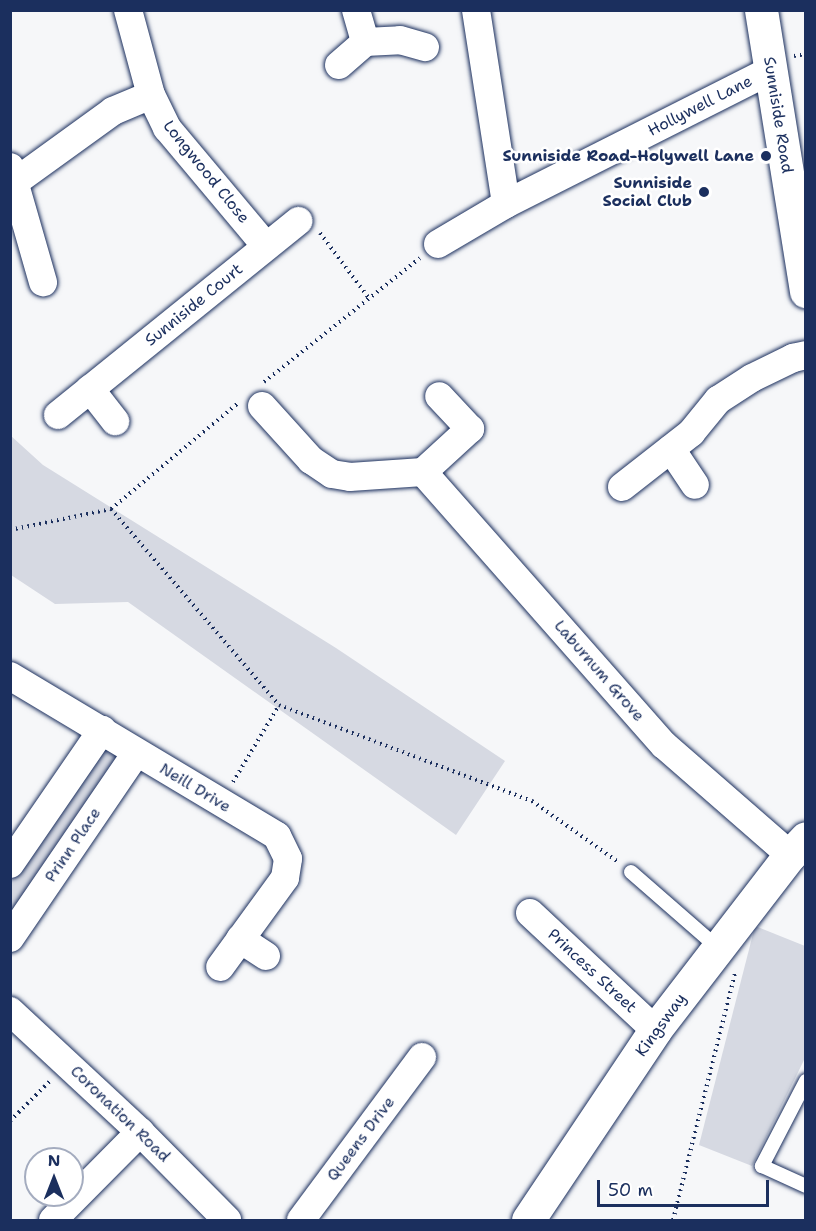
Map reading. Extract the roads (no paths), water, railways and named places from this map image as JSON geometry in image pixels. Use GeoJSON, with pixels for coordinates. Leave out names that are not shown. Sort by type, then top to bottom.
{"type":"FeatureCollection","features":[{"type":"Feature","properties":{"kind":"street","name":"Longwood Close"},"geometry":{"type":"LineString","coordinates":[[128,10],[151,95],[167,128],[266,246]]}},
{"type":"Feature","properties":{"kind":"street"},"geometry":{"type":"LineString","coordinates":[[356,10],[365,42]]}},
{"type":"Feature","properties":{"kind":"street"},"geometry":{"type":"LineString","coordinates":[[476,10],[506,204]]}},
{"type":"Feature","properties":{"kind":"street","name":"Sunniside Road"},"geometry":{"type":"LineString","coordinates":[[761,10],[806,291]]}},
{"type":"Feature","properties":{"kind":"street"},"geometry":{"type":"LineString","coordinates":[[339,65],[365,42],[400,40],[425,47]]}},
{"type":"Feature","properties":{"kind":"street","name":"Hollywell Lane"},"geometry":{"type":"LineString","coordinates":[[438,244],[506,204],[771,70]]}},
{"type":"Feature","properties":{"kind":"street"},"geometry":{"type":"LineString","coordinates":[[43,282],[13,174],[113,111],[151,95]]}},
{"type":"Feature","properties":{"kind":"street","name":"Sunniside Court"},"geometry":{"type":"LineString","coordinates":[[58,415],[298,221]]}},
{"type":"Feature","properties":{"kind":"street"},"geometry":{"type":"LineString","coordinates":[[622,487],[691,433],[717,400],[752,378],[793,358],[806,355]]}},
{"type":"Feature","properties":{"kind":"street"},"geometry":{"type":"LineString","coordinates":[[90,389],[116,421]]}},
{"type":"Feature","properties":{"kind":"street"},"geometry":{"type":"LineString","coordinates":[[254,397],[311,460],[332,474],[350,477],[423,472],[470,429],[439,396]]}},
{"type":"Feature","properties":{"kind":"street"},"geometry":{"type":"LineString","coordinates":[[671,449],[695,485]]}},
{"type":"Feature","properties":{"kind":"street","name":"Laburnum Grove"},"geometry":{"type":"LineString","coordinates":[[423,472],[664,745],[798,846]]}},
{"type":"Feature","properties":{"kind":"street","name":"Neill Drive"},"geometry":{"type":"LineString","coordinates":[[10,676],[277,836],[288,859],[285,878],[220,967]]}},
{"type":"Feature","properties":{"kind":"street"},"geometry":{"type":"LineString","coordinates":[[10,864],[102,730]]}},
{"type":"Feature","properties":{"kind":"street","name":"Prinn Place"},"geometry":{"type":"LineString","coordinates":[[10,938],[136,753]]}},
{"type":"Feature","properties":{"kind":"street","name":"Kingsway"},"geometry":{"type":"LineString","coordinates":[[528,1221],[655,1030],[798,846]]}},
{"type":"Feature","properties":{"kind":"street","name":"Princess Street"},"geometry":{"type":"LineString","coordinates":[[530,913],[655,1030]]}},
{"type":"Feature","properties":{"kind":"street"},"geometry":{"type":"LineString","coordinates":[[240,939],[266,956]]}},
{"type":"Feature","properties":{"kind":"street","name":"Coronation Road"},"geometry":{"type":"LineString","coordinates":[[10,1011],[140,1132],[228,1221]]}},
{"type":"Feature","properties":{"kind":"street","name":"Queens Drive"},"geometry":{"type":"LineString","coordinates":[[301,1221],[422,1057]]}},
{"type":"Feature","properties":{"kind":"street"},"geometry":{"type":"LineString","coordinates":[[52,1221],[140,1132]]}},
{"type":"Feature","properties":{"kind":"lane"},"geometry":{"type":"LineString","coordinates":[[631,872],[719,946]]}},
{"type":"Feature","properties":{"kind":"lane"},"geometry":{"type":"LineString","coordinates":[[806,1081],[762,1166],[806,1186]]}},
{"type":"Feature","properties":{"kind":"place","name":"Sunniside Road-Holywell Lane"},"geometry":{"type":"Point","coordinates":[766,156]}},
{"type":"Feature","properties":{"kind":"place","name":"Sunniside Social Club"},"geometry":{"type":"Point","coordinates":[704,192]}}]}
